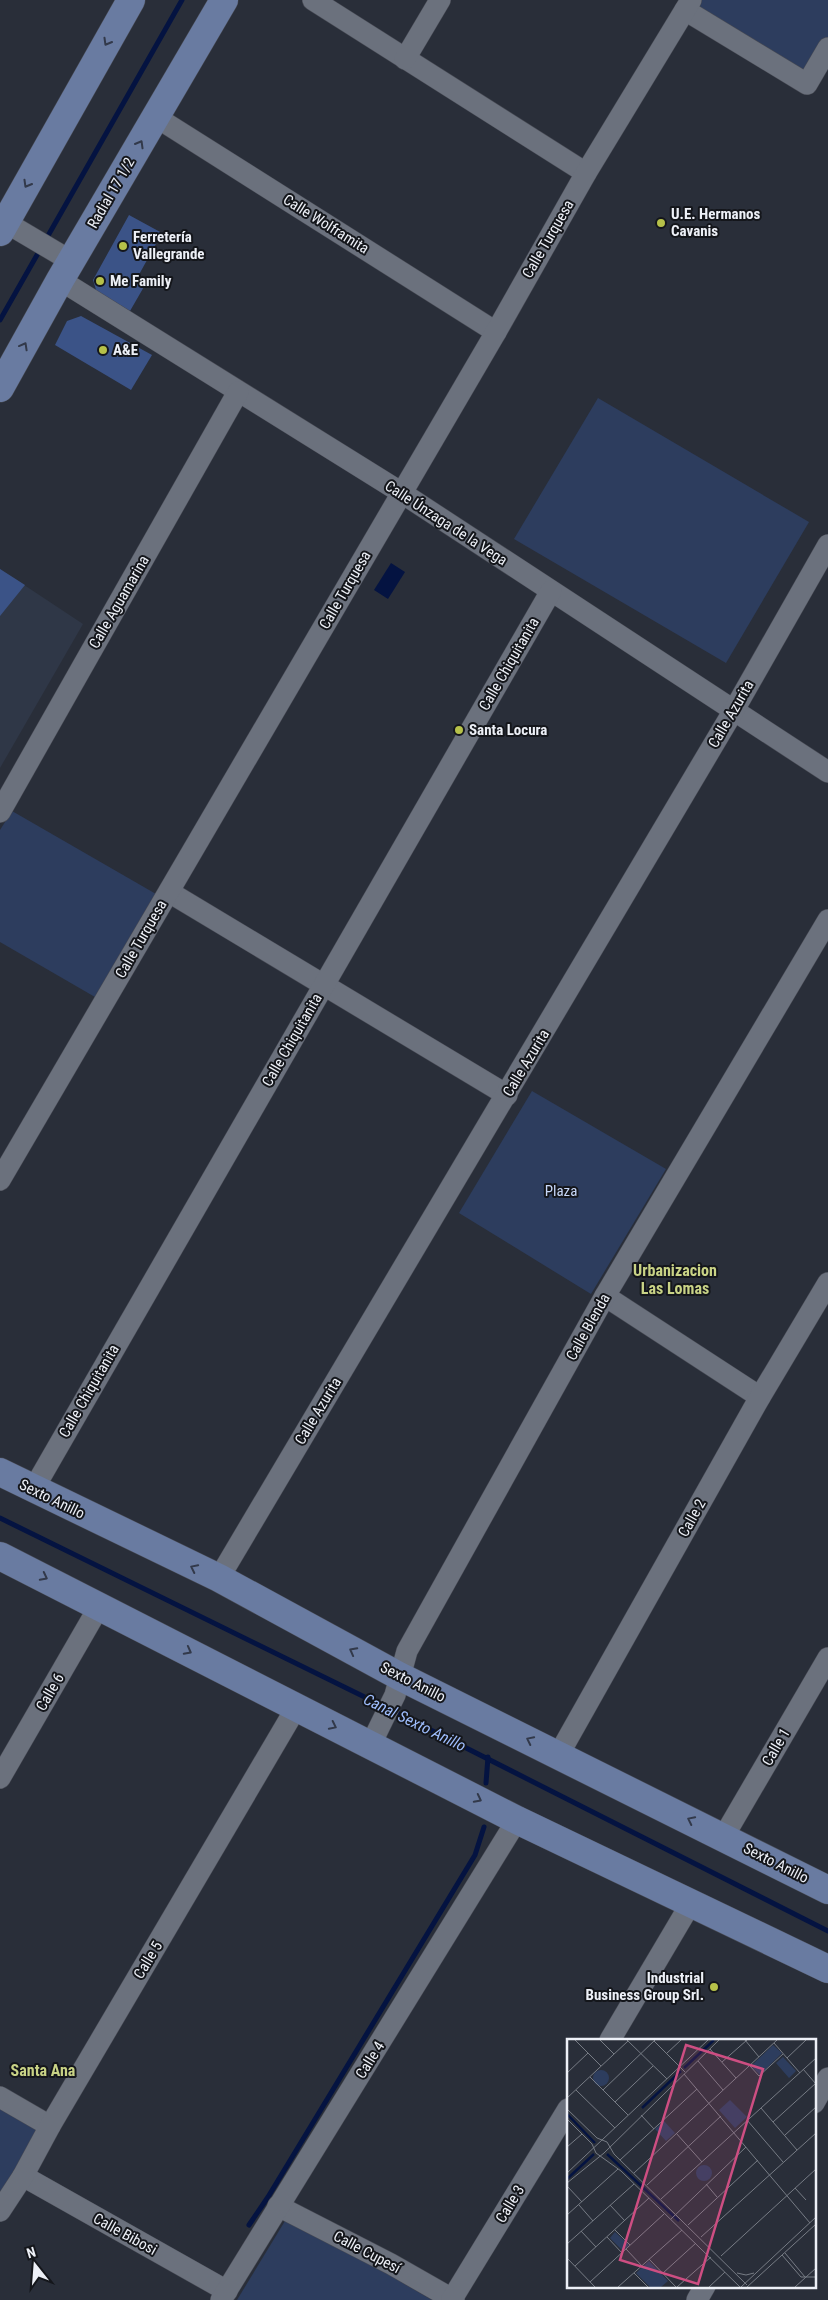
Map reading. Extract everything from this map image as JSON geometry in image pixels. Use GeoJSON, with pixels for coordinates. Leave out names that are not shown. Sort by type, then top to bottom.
{"type":"FeatureCollection","features":[{"type":"Feature","properties":{"kind":"main road"},"geometry":{"type":"LineString","coordinates":[[6,225],[131,0]]}},
{"type":"Feature","properties":{"kind":"main road","name":"Radial 17 1/2"},"geometry":{"type":"LineString","coordinates":[[0,388],[64,265],[156,117],[224,0]]}},
{"type":"Feature","properties":{"kind":"main road","name":"Sexto Anillo"},"geometry":{"type":"LineString","coordinates":[[0,1472],[33,1490],[218,1578],[397,1685],[559,1754],[828,1890]]}},
{"type":"Feature","properties":{"kind":"main road"},"geometry":{"type":"LineString","coordinates":[[0,1556],[296,1708],[375,1736],[517,1820],[828,1969]]}},
{"type":"Feature","properties":{"kind":"street"},"geometry":{"type":"LineString","coordinates":[[313,0],[586,173]]}},
{"type":"Feature","properties":{"kind":"street"},"geometry":{"type":"LineString","coordinates":[[406,59],[440,0]]}},
{"type":"Feature","properties":{"kind":"street"},"geometry":{"type":"LineString","coordinates":[[688,5],[807,84],[828,48]]}},
{"type":"Feature","properties":{"kind":"street","name":"Calle Turquesa"},"geometry":{"type":"LineString","coordinates":[[0,1180],[496,332],[586,173],[688,5]]}},
{"type":"Feature","properties":{"kind":"street","name":"Calle Wolframita"},"geometry":{"type":"LineString","coordinates":[[156,117],[496,332]]}},
{"type":"Feature","properties":{"kind":"street","name":"Calle Únzaga de la Vega"},"geometry":{"type":"LineString","coordinates":[[6,225],[238,392],[402,493],[828,772]]}},
{"type":"Feature","properties":{"kind":"street","name":"Calle Aguamarina"},"geometry":{"type":"LineString","coordinates":[[0,812],[238,392]]}},
{"type":"Feature","properties":{"kind":"street","name":"Calle Azurita"},"geometry":{"type":"LineString","coordinates":[[218,1578],[507,1095],[734,710],[827,548]]}},
{"type":"Feature","properties":{"kind":"street","name":"Calle Chiquitanita"},"geometry":{"type":"LineString","coordinates":[[33,1490],[551,591]]}},
{"type":"Feature","properties":{"kind":"street"},"geometry":{"type":"LineString","coordinates":[[169,892],[507,1095]]}},
{"type":"Feature","properties":{"kind":"street","name":"Calle Blenda"},"geometry":{"type":"LineString","coordinates":[[375,1736],[397,1685],[407,1651],[605,1296],[828,920]]}},
{"type":"Feature","properties":{"kind":"street","name":"Calle 2"},"geometry":{"type":"LineString","coordinates":[[559,1754],[760,1398],[828,1283]]}},
{"type":"Feature","properties":{"kind":"street"},"geometry":{"type":"LineString","coordinates":[[605,1296],[760,1398]]}},
{"type":"Feature","properties":{"kind":"street","name":"Calle 6"},"geometry":{"type":"LineString","coordinates":[[0,1778],[100,1606]]}},
{"type":"Feature","properties":{"kind":"street","name":"Calle 1"},"geometry":{"type":"LineString","coordinates":[[724,1836],[828,1658]]}},
{"type":"Feature","properties":{"kind":"street","name":"Calle 5"},"geometry":{"type":"LineString","coordinates":[[0,2211],[23,2176],[50,2126],[296,1708]]}},
{"type":"Feature","properties":{"kind":"street","name":"Calle 4"},"geometry":{"type":"LineString","coordinates":[[224,2295],[433,1960],[517,1820]]}},
{"type":"Feature","properties":{"kind":"street"},"geometry":{"type":"LineString","coordinates":[[611,2039],[691,1903]]}},
{"type":"Feature","properties":{"kind":"street"},"geometry":{"type":"LineString","coordinates":[[816,2099],[828,2078]]}},
{"type":"Feature","properties":{"kind":"street"},"geometry":{"type":"LineString","coordinates":[[0,2097],[50,2126]]}},
{"type":"Feature","properties":{"kind":"street","name":"Calle 3"},"geometry":{"type":"LineString","coordinates":[[453,2299],[567,2111]]}},
{"type":"Feature","properties":{"kind":"street","name":"Calle Bibosi"},"geometry":{"type":"LineString","coordinates":[[23,2176],[224,2295]]}},
{"type":"Feature","properties":{"kind":"street","name":"Calle Cupesí"},"geometry":{"type":"LineString","coordinates":[[278,2206],[391,2264],[453,2299]]}},
{"type":"Feature","properties":{"kind":"street"},"geometry":{"type":"LineString","coordinates":[[697,2300],[704,2288]]}},
{"type":"Feature","properties":{"kind":"shaded area"},"geometry":{"type":"Polygon","coordinates":[[[391,563],[405,572],[388,599],[374,590],[391,563]]]}},
{"type":"Feature","properties":{"kind":"shaded area"},"geometry":{"type":"Polygon","coordinates":[[[0,569],[83,624],[0,768],[0,569]]]}},
{"type":"Feature","properties":{"kind":"green space"},"geometry":{"type":"Polygon","coordinates":[[[702,0],[828,0],[828,40],[805,75],[697,9],[702,0]]]}},
{"type":"Feature","properties":{"kind":"green space"},"geometry":{"type":"Polygon","coordinates":[[[598,398],[809,522],[726,663],[514,539],[598,398]]]}},
{"type":"Feature","properties":{"kind":"green space"},"geometry":{"type":"Polygon","coordinates":[[[12,811],[156,894],[95,997],[0,942],[0,830],[12,811]]]}},
{"type":"Feature","properties":{"kind":"green space","name":"Plaza"},"geometry":{"type":"Polygon","coordinates":[[[532,1091],[666,1169],[591,1294],[459,1213],[532,1091]]]}},
{"type":"Feature","properties":{"kind":"green space"},"geometry":{"type":"Polygon","coordinates":[[[0,2104],[40,2133],[0,2197],[0,2104]]]}},
{"type":"Feature","properties":{"kind":"green space"},"geometry":{"type":"Polygon","coordinates":[[[295,2220],[432,2300],[237,2300],[285,2221],[295,2220]]]}},
{"type":"Feature","properties":{"kind":"building"},"geometry":{"type":"Polygon","coordinates":[[[129,215],[162,233],[136,280],[145,285],[130,311],[97,293],[93,280],[129,215]]]}},
{"type":"Feature","properties":{"kind":"building","name":"A&E"},"geometry":{"type":"Polygon","coordinates":[[[81,316],[152,355],[131,390],[55,345],[67,321],[81,316]]]}},
{"type":"Feature","properties":{"kind":"building"},"geometry":{"type":"Polygon","coordinates":[[[0,569],[25,585],[0,616],[0,569]]]}},
{"type":"Feature","properties":{"kind":"waterway"},"geometry":{"type":"LineString","coordinates":[[45,241],[182,0]]}},
{"type":"Feature","properties":{"kind":"waterway"},"geometry":{"type":"LineString","coordinates":[[0,320],[41,248]]}},
{"type":"Feature","properties":{"kind":"waterway","name":"Canal Sexto Anillo"},"geometry":{"type":"LineString","coordinates":[[0,1518],[383,1706]]}},
{"type":"Feature","properties":{"kind":"waterway","name":"Canal Sexto Anillo"},"geometry":{"type":"LineString","coordinates":[[393,1711],[828,1931]]}},
{"type":"Feature","properties":{"kind":"waterway"},"geometry":{"type":"LineString","coordinates":[[486,1783],[488,1757]]}},
{"type":"Feature","properties":{"kind":"waterway"},"geometry":{"type":"LineString","coordinates":[[249,2225],[268,2197],[475,1855],[484,1827]]}},
{"type":"Feature","properties":{"kind":"place","name":"U.E. Hermanos Cavanis"},"geometry":{"type":"Point","coordinates":[661,223]}},
{"type":"Feature","properties":{"kind":"place","name":"Ferretería Vallegrande"},"geometry":{"type":"Point","coordinates":[123,246]}},
{"type":"Feature","properties":{"kind":"place","name":"Me Family"},"geometry":{"type":"Point","coordinates":[100,281]}},
{"type":"Feature","properties":{"kind":"place","name":"A&E"},"geometry":{"type":"Point","coordinates":[103,350]}},
{"type":"Feature","properties":{"kind":"place","name":"Santa Locura"},"geometry":{"type":"Point","coordinates":[459,730]}},
{"type":"Feature","properties":{"kind":"place","name":"Industrial Business Group Srl."},"geometry":{"type":"Point","coordinates":[714,1987]}},
{"type":"Feature","properties":{"kind":"district","name":"Urbanizacion Las Lomas"},"geometry":{"type":"Point","coordinates":[675,1279]}},
{"type":"Feature","properties":{"kind":"district","name":"Santa Ana"},"geometry":{"type":"Point","coordinates":[43,2070]}}]}
